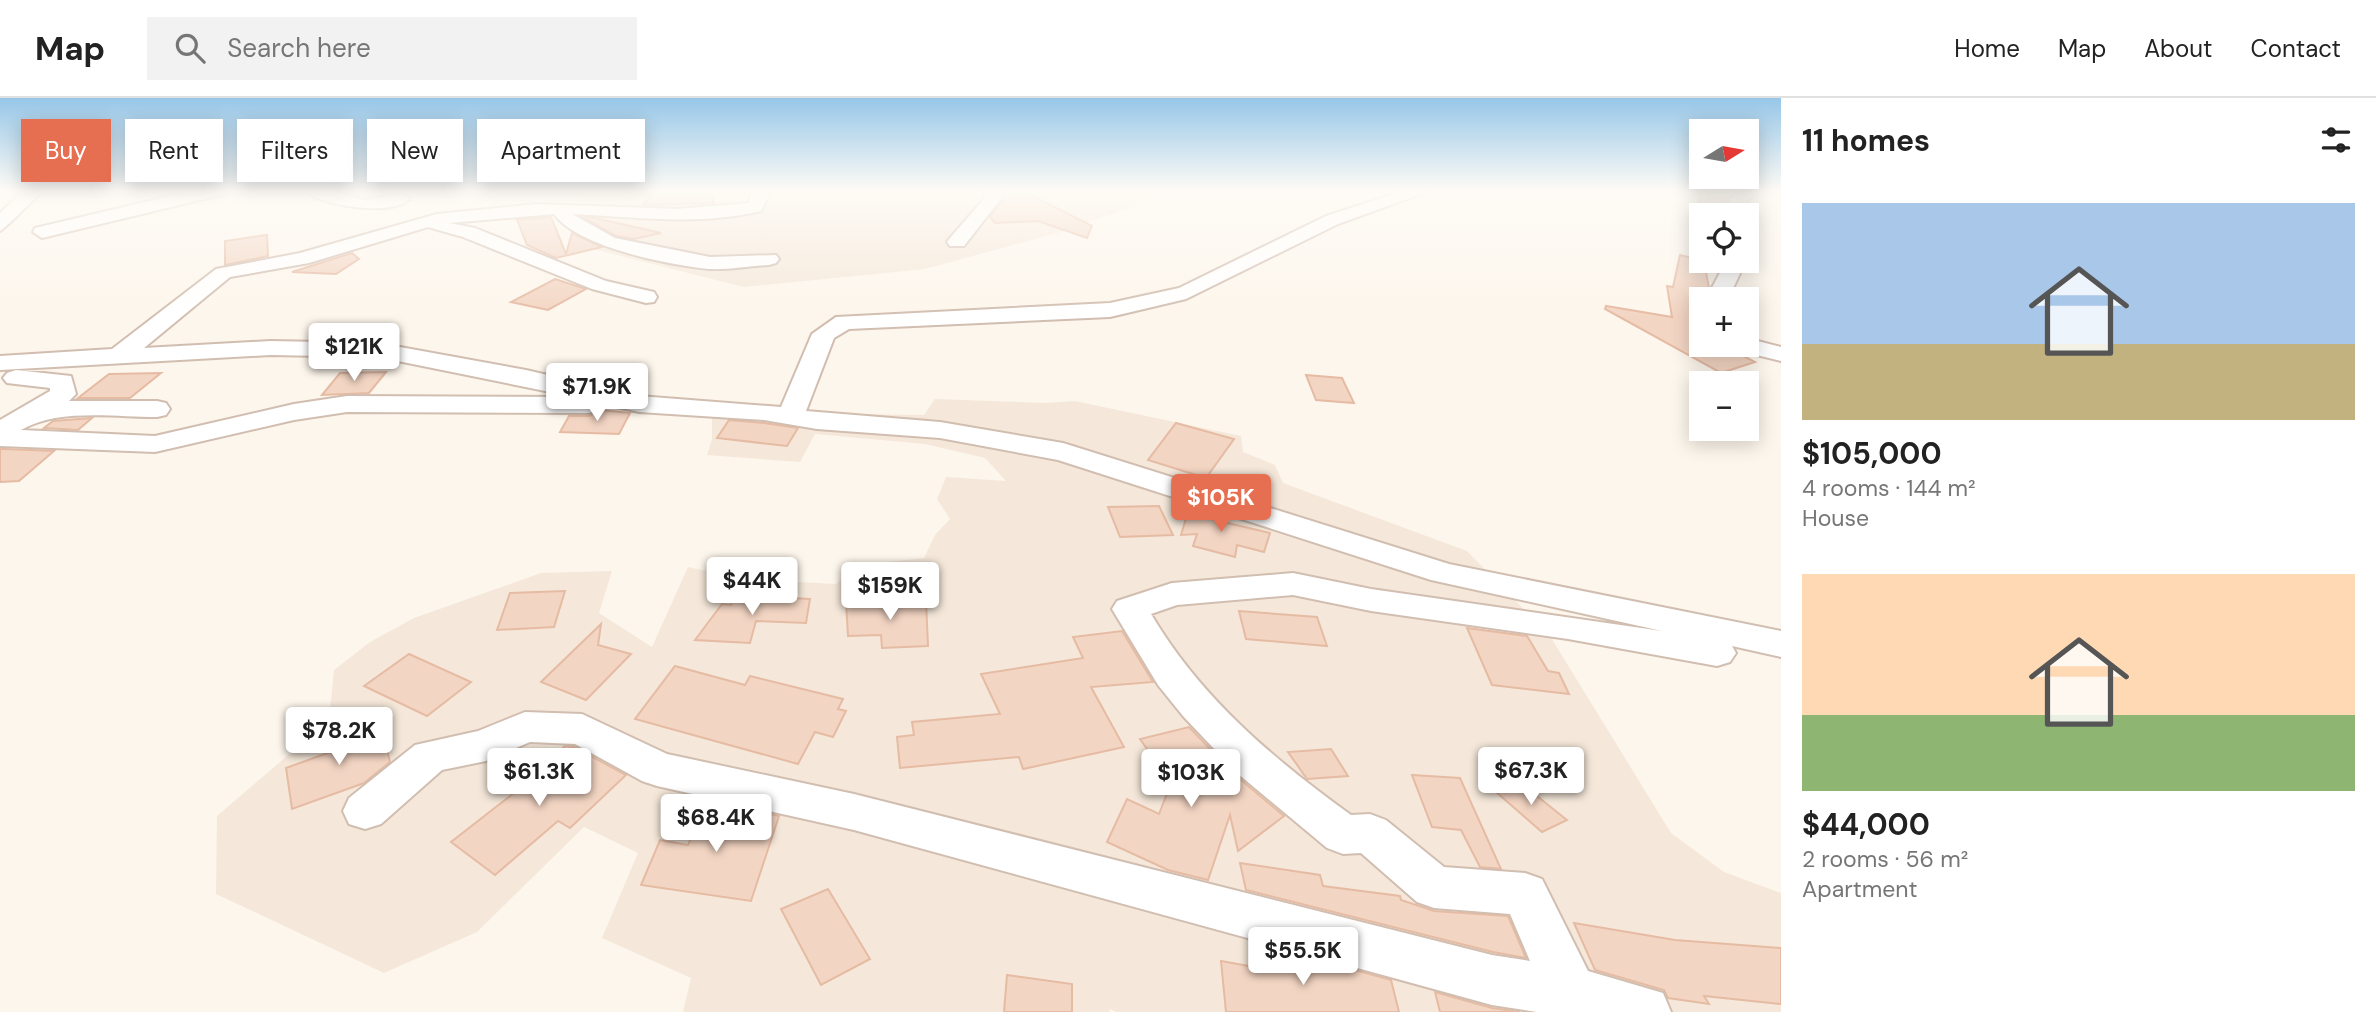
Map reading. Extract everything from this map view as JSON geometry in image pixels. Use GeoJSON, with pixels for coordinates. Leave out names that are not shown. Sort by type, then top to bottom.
{"type":"FeatureCollection","features":[{"type":"Feature","properties":{"kind":"street"},"geometry":{"type":"LineString","coordinates":[[119,356],[223,273],[305,258],[389,233]]}},
{"type":"Feature","properties":{"kind":"street"},"geometry":{"type":"LineString","coordinates":[[470,233],[598,285],[639,295],[607,296],[585,303]]}},
{"type":"Feature","properties":{"kind":"street"},"geometry":{"type":"LineString","coordinates":[[589,233],[609,243],[713,264],[769,259]]}},
{"type":"Feature","properties":{"kind":"street"},"geometry":{"type":"LineString","coordinates":[[957,242],[965,233]]}},
{"type":"Feature","properties":{"kind":"street"},"geometry":{"type":"LineString","coordinates":[[791,416],[808,368],[824,334],[844,322],[1110,310],[1148,303],[1199,287],[1307,233]]}},
{"type":"Feature","properties":{"kind":"street"},"geometry":{"type":"LineString","coordinates":[[3,376],[119,356],[270,348],[378,350],[526,378],[639,404]]}},
{"type":"Feature","properties":{"kind":"street"},"geometry":{"type":"LineString","coordinates":[[1759,349],[1781,354]]}},
{"type":"Feature","properties":{"kind":"street"},"geometry":{"type":"LineString","coordinates":[[0,431],[35,413],[63,394],[62,381],[3,376]]}},
{"type":"Feature","properties":{"kind":"street"},"geometry":{"type":"LineString","coordinates":[[0,438],[155,444],[294,412],[359,404],[639,404],[940,430],[1063,452],[1443,573],[1781,644]]}},
{"type":"Feature","properties":{"kind":"street"},"geometry":{"type":"LineString","coordinates":[[35,413],[73,409],[157,408]]}},
{"type":"Feature","properties":{"kind":"street"},"geometry":{"type":"LineString","coordinates":[[1571,992],[1525,894],[1434,887],[1370,833],[1343,835],[1279,788],[1207,719],[1147,641],[1130,609],[1172,594],[1293,584],[1371,600],[1568,627],[1781,664]]}},
{"type":"Feature","properties":{"kind":"street"},"geometry":{"type":"LineString","coordinates":[[365,811],[430,756],[486,745],[525,727],[582,729],[657,769],[854,812],[1492,980],[1571,992],[1644,1012]]}},
{"type":"Feature","properties":{"kind":"shaded area"},"geometry":{"type":"Polygon","coordinates":[[[574,233],[1059,233],[925,269],[744,287],[573,244],[574,233]]]}},
{"type":"Feature","properties":{"kind":"shaded area"},"geometry":{"type":"Polygon","coordinates":[[[935,399],[1046,403],[1075,401],[1241,436],[1243,452],[1275,465],[1283,483],[1467,551],[1550,636],[1671,833],[1724,872],[1781,893],[1781,1012],[1116,1012],[1110,1009],[1109,1012],[683,1012],[691,978],[602,938],[638,853],[584,827],[477,932],[384,973],[216,894],[217,816],[329,720],[334,670],[370,642],[414,618],[541,573],[612,571],[599,613],[652,647],[688,567],[744,579],[836,584],[861,565],[924,558],[935,535],[950,519],[937,499],[946,477],[1006,481],[985,458],[925,444],[815,434],[800,462],[707,455],[712,439],[712,412],[924,415],[935,399]]]}},
{"type":"Feature","properties":{"kind":"building"},"geometry":{"type":"Polygon","coordinates":[[[522,233],[557,233],[566,254],[572,233],[602,247],[556,258],[527,245],[522,233]]]}},
{"type":"Feature","properties":{"kind":"building"},"geometry":{"type":"Polygon","coordinates":[[[610,233],[661,233],[634,239],[610,233]]]}},
{"type":"Feature","properties":{"kind":"building"},"geometry":{"type":"Polygon","coordinates":[[[1072,233],[1089,233],[1087,238],[1072,233]]]}},
{"type":"Feature","properties":{"kind":"building"},"geometry":{"type":"Polygon","coordinates":[[[267,235],[268,256],[225,265],[225,241],[267,235]]]}},
{"type":"Feature","properties":{"kind":"building"},"geometry":{"type":"Polygon","coordinates":[[[352,253],[359,259],[336,274],[292,272],[352,253]]]}},
{"type":"Feature","properties":{"kind":"building"},"geometry":{"type":"Polygon","coordinates":[[[1680,255],[1689,257],[1689,273],[1706,273],[1709,287],[1689,287],[1689,355],[1605,309],[1606,306],[1672,317],[1667,286],[1673,287],[1680,255]]]}},
{"type":"Feature","properties":{"kind":"building"},"geometry":{"type":"Polygon","coordinates":[[[555,279],[586,289],[548,310],[511,302],[555,279]]]}},
{"type":"Feature","properties":{"kind":"building"},"geometry":{"type":"Polygon","coordinates":[[[1692,357],[1745,357],[1755,362],[1727,371],[1717,371],[1692,357]]]}},
{"type":"Feature","properties":{"kind":"building"},"geometry":{"type":"Polygon","coordinates":[[[386,372],[369,393],[322,395],[340,373],[386,372]]]}},
{"type":"Feature","properties":{"kind":"building"},"geometry":{"type":"Polygon","coordinates":[[[161,373],[130,398],[78,398],[109,374],[161,373]]]}},
{"type":"Feature","properties":{"kind":"building"},"geometry":{"type":"Polygon","coordinates":[[[1306,375],[1342,378],[1354,403],[1316,400],[1306,375]]]}},
{"type":"Feature","properties":{"kind":"building"},"geometry":{"type":"Polygon","coordinates":[[[600,410],[630,413],[619,434],[560,432],[569,416],[589,416],[600,410]]]}},
{"type":"Feature","properties":{"kind":"building"},"geometry":{"type":"Polygon","coordinates":[[[92,418],[78,430],[44,428],[53,421],[92,418]]]}},
{"type":"Feature","properties":{"kind":"building"},"geometry":{"type":"Polygon","coordinates":[[[729,420],[798,428],[787,446],[717,438],[729,420]]]}},
{"type":"Feature","properties":{"kind":"building"},"geometry":{"type":"Polygon","coordinates":[[[1176,423],[1234,439],[1206,478],[1148,460],[1176,423]]]}},
{"type":"Feature","properties":{"kind":"building"},"geometry":{"type":"Polygon","coordinates":[[[0,449],[54,451],[19,481],[0,482],[0,449]]]}},
{"type":"Feature","properties":{"kind":"building"},"geometry":{"type":"Polygon","coordinates":[[[1190,505],[1216,514],[1215,520],[1270,533],[1264,552],[1237,545],[1235,557],[1193,546],[1197,534],[1181,535],[1190,505]]]}},
{"type":"Feature","properties":{"kind":"building"},"geometry":{"type":"Polygon","coordinates":[[[1159,506],[1173,535],[1120,537],[1108,507],[1159,506]]]}},
{"type":"Feature","properties":{"kind":"building"},"geometry":{"type":"Polygon","coordinates":[[[565,591],[554,627],[497,630],[510,593],[565,591]]]}},
{"type":"Feature","properties":{"kind":"building"},"geometry":{"type":"Polygon","coordinates":[[[734,595],[810,599],[806,623],[756,621],[750,643],[695,640],[722,604],[731,605],[734,595]]]}},
{"type":"Feature","properties":{"kind":"building"},"geometry":{"type":"Polygon","coordinates":[[[926,601],[928,646],[882,648],[881,635],[848,636],[846,602],[926,601]]]}},
{"type":"Feature","properties":{"kind":"building"},"geometry":{"type":"Polygon","coordinates":[[[1239,611],[1317,617],[1327,646],[1246,639],[1239,611]]]}},
{"type":"Feature","properties":{"kind":"building"},"geometry":{"type":"Polygon","coordinates":[[[601,624],[598,645],[631,654],[586,700],[541,682],[601,624]]]}},
{"type":"Feature","properties":{"kind":"building"},"geometry":{"type":"Polygon","coordinates":[[[1467,628],[1527,636],[1548,671],[1559,673],[1569,694],[1492,685],[1467,628]]]}},
{"type":"Feature","properties":{"kind":"building"},"geometry":{"type":"Polygon","coordinates":[[[1122,631],[1153,682],[1091,687],[1124,747],[1023,769],[1019,757],[900,768],[897,737],[914,735],[912,722],[1000,714],[981,674],[1083,658],[1073,637],[1122,631]]]}},
{"type":"Feature","properties":{"kind":"building"},"geometry":{"type":"Polygon","coordinates":[[[409,654],[471,682],[427,716],[364,686],[409,654]]]}},
{"type":"Feature","properties":{"kind":"building"},"geometry":{"type":"Polygon","coordinates":[[[675,666],[745,685],[750,676],[843,699],[838,709],[846,711],[833,737],[815,732],[798,764],[635,719],[675,666]]]}},
{"type":"Feature","properties":{"kind":"building"},"geometry":{"type":"Polygon","coordinates":[[[380,721],[390,762],[364,783],[292,809],[286,768],[347,746],[344,734],[380,721]]]}},
{"type":"Feature","properties":{"kind":"building"},"geometry":{"type":"Polygon","coordinates":[[[1189,727],[1235,775],[1284,816],[1238,851],[1230,815],[1208,880],[1168,870],[1107,842],[1127,799],[1159,814],[1171,783],[1140,739],[1189,727]]]}},
{"type":"Feature","properties":{"kind":"building"},"geometry":{"type":"Polygon","coordinates":[[[565,746],[574,747],[626,775],[570,828],[558,821],[495,875],[451,842],[510,796],[565,746]]]}},
{"type":"Feature","properties":{"kind":"building"},"geometry":{"type":"Polygon","coordinates":[[[1331,749],[1348,776],[1307,779],[1288,752],[1331,749]]]}},
{"type":"Feature","properties":{"kind":"building"},"geometry":{"type":"Polygon","coordinates":[[[1412,775],[1460,778],[1501,869],[1480,867],[1461,830],[1432,827],[1412,775]]]}},
{"type":"Feature","properties":{"kind":"building"},"geometry":{"type":"Polygon","coordinates":[[[1518,781],[1567,820],[1542,832],[1496,792],[1518,781]]]}},
{"type":"Feature","properties":{"kind":"building"},"geometry":{"type":"Polygon","coordinates":[[[706,800],[779,816],[751,901],[641,885],[660,840],[688,845],[706,800]]]}},
{"type":"Feature","properties":{"kind":"building"},"geometry":{"type":"Polygon","coordinates":[[[1240,863],[1320,875],[1323,886],[1400,896],[1401,900],[1434,911],[1508,916],[1526,958],[1246,890],[1240,863]]]}},
{"type":"Feature","properties":{"kind":"building"},"geometry":{"type":"Polygon","coordinates":[[[828,889],[870,959],[821,985],[781,909],[828,889]]]}},
{"type":"Feature","properties":{"kind":"building"},"geometry":{"type":"Polygon","coordinates":[[[1574,923],[1675,940],[1781,948],[1781,1004],[1704,996],[1709,1004],[1668,998],[1664,990],[1595,970],[1574,923]]]}},
{"type":"Feature","properties":{"kind":"building"},"geometry":{"type":"Polygon","coordinates":[[[1260,944],[1391,980],[1399,1012],[1226,1012],[1221,961],[1265,969],[1260,944]]]}},
{"type":"Feature","properties":{"kind":"building"},"geometry":{"type":"Polygon","coordinates":[[[1007,975],[1072,984],[1072,1012],[1004,1012],[1007,975]]]}},
{"type":"Feature","properties":{"kind":"building"},"geometry":{"type":"Polygon","coordinates":[[[1435,992],[1492,1008],[1520,1012],[1440,1012],[1435,992]]]}}]}
